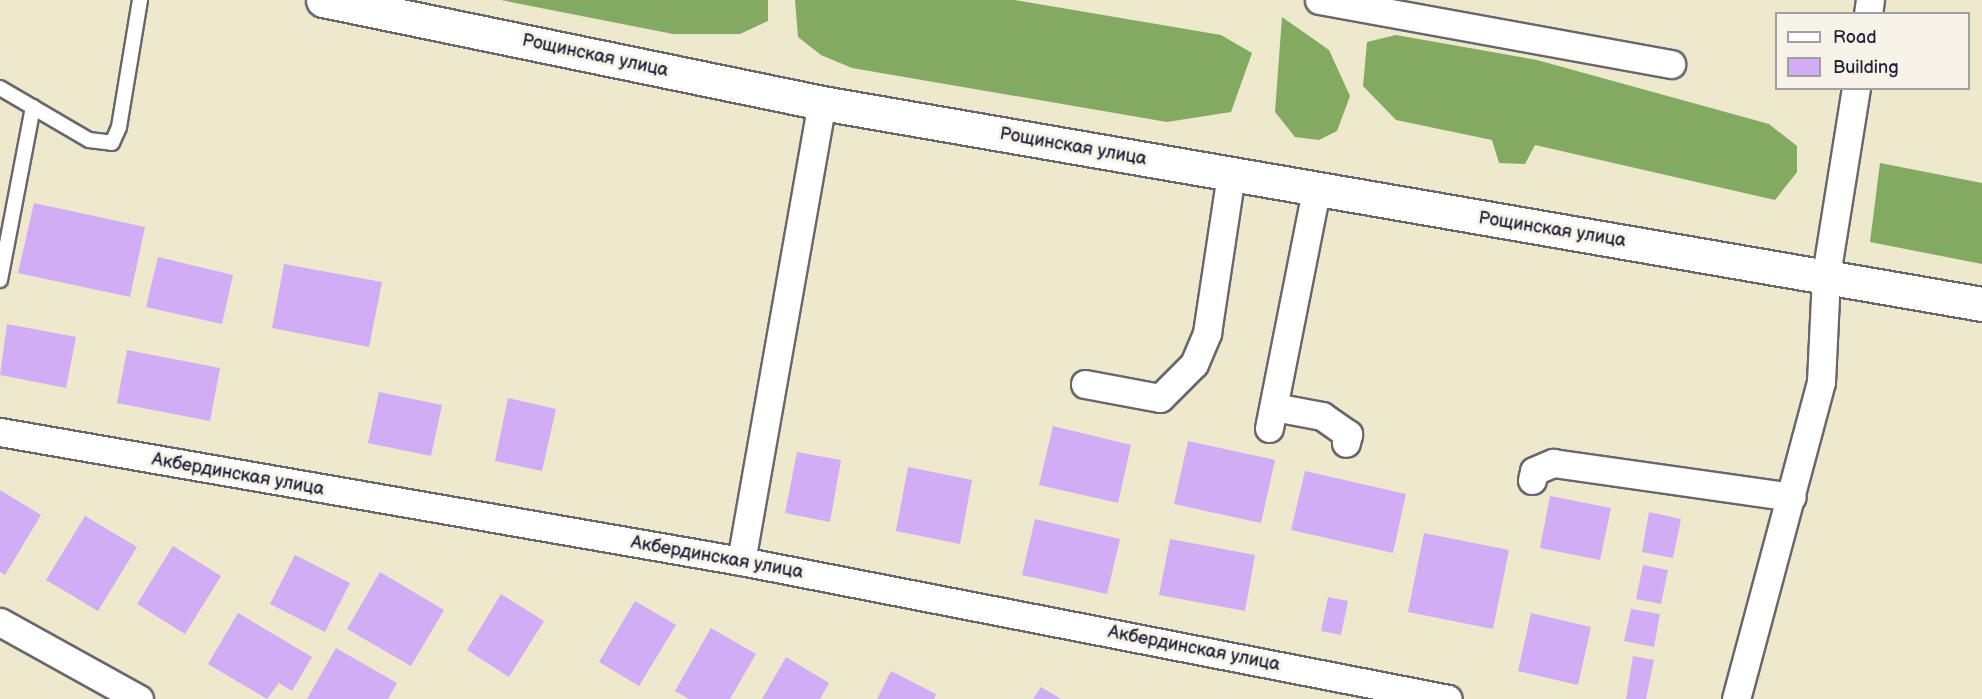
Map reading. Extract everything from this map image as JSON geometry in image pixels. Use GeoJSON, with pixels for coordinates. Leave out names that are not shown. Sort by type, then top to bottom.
{"type":"FeatureCollection","features":[{"type":"Feature","properties":{"kind":"street","name":"Рощинская улица"},"geometry":{"type":"LineString","coordinates":[[323,0],[822,103],[1316,190],[1826,275],[1982,304]]}},
{"type":"Feature","properties":{"kind":"street"},"geometry":{"type":"LineString","coordinates":[[1319,0],[1671,64]]}},
{"type":"Feature","properties":{"kind":"street"},"geometry":{"type":"LineString","coordinates":[[1736,699],[1821,382],[1826,275],[1856,90]]}},
{"type":"Feature","properties":{"kind":"street"},"geometry":{"type":"LineString","coordinates":[[741,561],[822,103]]}},
{"type":"Feature","properties":{"kind":"street"},"geometry":{"type":"LineString","coordinates":[[1085,384],[1160,398],[1194,364],[1207,333],[1231,175]]}},
{"type":"Feature","properties":{"kind":"street"},"geometry":{"type":"LineString","coordinates":[[1316,190],[1272,417],[1322,416],[1348,434],[1346,443]]}},
{"type":"Feature","properties":{"kind":"street","name":"Акбердинская улица"},"geometry":{"type":"LineString","coordinates":[[0,432],[741,561],[1436,698]]}},
{"type":"Feature","properties":{"kind":"street"},"geometry":{"type":"LineString","coordinates":[[1532,480],[1534,471],[1553,463],[1792,497]]}},
{"type":"Feature","properties":{"kind":"street"},"geometry":{"type":"LineString","coordinates":[[0,622],[139,699]]}},
{"type":"Feature","properties":{"kind":"lane"},"geometry":{"type":"LineString","coordinates":[[0,88],[89,140],[112,143],[119,127],[140,0]]}},
{"type":"Feature","properties":{"kind":"lane"},"geometry":{"type":"LineString","coordinates":[[0,280],[33,107]]}},
{"type":"Feature","properties":{"kind":"green space"},"geometry":{"type":"Polygon","coordinates":[[[501,0],[768,0],[768,21],[740,34],[673,34],[501,0]]]}},
{"type":"Feature","properties":{"kind":"green space"},"geometry":{"type":"Polygon","coordinates":[[[795,0],[1014,0],[1221,35],[1252,53],[1231,112],[1167,122],[852,68],[821,55],[798,37],[795,0]]]}},
{"type":"Feature","properties":{"kind":"green space"},"geometry":{"type":"Polygon","coordinates":[[[1282,17],[1329,50],[1350,96],[1337,131],[1319,140],[1295,137],[1275,112],[1282,17]]]}},
{"type":"Feature","properties":{"kind":"green space"},"geometry":{"type":"Polygon","coordinates":[[[1396,35],[1537,60],[1769,124],[1797,146],[1797,172],[1775,200],[1535,145],[1525,164],[1499,163],[1492,140],[1396,120],[1363,86],[1367,42],[1396,35]]]}},
{"type":"Feature","properties":{"kind":"green space"},"geometry":{"type":"Polygon","coordinates":[[[1880,163],[1982,183],[1982,264],[1870,242],[1880,163]]]}},
{"type":"Feature","properties":{"kind":"building"},"geometry":{"type":"Polygon","coordinates":[[[34,203],[145,227],[130,297],[18,273],[34,203]]]}},
{"type":"Feature","properties":{"kind":"building"},"geometry":{"type":"Polygon","coordinates":[[[158,257],[233,275],[222,324],[146,307],[158,257]]]}},
{"type":"Feature","properties":{"kind":"building"},"geometry":{"type":"Polygon","coordinates":[[[284,264],[382,282],[369,347],[272,328],[284,264]]]}},
{"type":"Feature","properties":{"kind":"building"},"geometry":{"type":"Polygon","coordinates":[[[7,324],[76,337],[66,388],[0,375],[7,324]]]}},
{"type":"Feature","properties":{"kind":"building"},"geometry":{"type":"Polygon","coordinates":[[[127,350],[220,368],[210,421],[117,403],[127,350]]]}},
{"type":"Feature","properties":{"kind":"building"},"geometry":{"type":"Polygon","coordinates":[[[379,392],[442,405],[431,456],[368,443],[379,392]]]}},
{"type":"Feature","properties":{"kind":"building"},"geometry":{"type":"Polygon","coordinates":[[[508,398],[556,409],[542,471],[495,461],[508,398]]]}},
{"type":"Feature","properties":{"kind":"building"},"geometry":{"type":"Polygon","coordinates":[[[1053,426],[1131,445],[1118,503],[1039,485],[1053,426]]]}},
{"type":"Feature","properties":{"kind":"building"},"geometry":{"type":"Polygon","coordinates":[[[1188,441],[1275,460],[1261,523],[1174,504],[1188,441]]]}},
{"type":"Feature","properties":{"kind":"building"},"geometry":{"type":"Polygon","coordinates":[[[797,452],[841,460],[830,522],[785,513],[797,452]]]}},
{"type":"Feature","properties":{"kind":"building"},"geometry":{"type":"Polygon","coordinates":[[[908,467],[972,480],[960,544],[896,531],[908,467]]]}},
{"type":"Feature","properties":{"kind":"building"},"geometry":{"type":"Polygon","coordinates":[[[1305,471],[1406,494],[1393,553],[1291,530],[1305,471]]]}},
{"type":"Feature","properties":{"kind":"building"},"geometry":{"type":"Polygon","coordinates":[[[0,490],[41,515],[5,575],[0,572],[0,490]]]}},
{"type":"Feature","properties":{"kind":"building"},"geometry":{"type":"Polygon","coordinates":[[[1550,496],[1611,508],[1600,560],[1540,548],[1550,496]]]}},
{"type":"Feature","properties":{"kind":"building"},"geometry":{"type":"Polygon","coordinates":[[[1649,512],[1681,519],[1673,558],[1642,552],[1649,512]]]}},
{"type":"Feature","properties":{"kind":"building"},"geometry":{"type":"Polygon","coordinates":[[[85,516],[137,547],[98,611],[46,580],[85,516]]]}},
{"type":"Feature","properties":{"kind":"building"},"geometry":{"type":"Polygon","coordinates":[[[1035,519],[1120,539],[1107,594],[1022,575],[1035,519]]]}},
{"type":"Feature","properties":{"kind":"building"},"geometry":{"type":"Polygon","coordinates":[[[1424,533],[1509,550],[1493,629],[1408,612],[1424,533]]]}},
{"type":"Feature","properties":{"kind":"building"},"geometry":{"type":"Polygon","coordinates":[[[1170,539],[1255,555],[1245,611],[1159,595],[1170,539]]]}},
{"type":"Feature","properties":{"kind":"building"},"geometry":{"type":"Polygon","coordinates":[[[173,546],[221,576],[185,634],[137,604],[173,546]]]}},
{"type":"Feature","properties":{"kind":"building"},"geometry":{"type":"Polygon","coordinates":[[[295,555],[350,583],[325,632],[270,604],[295,555]]]}},
{"type":"Feature","properties":{"kind":"building"},"geometry":{"type":"Polygon","coordinates":[[[1643,565],[1668,570],[1661,604],[1636,599],[1643,565]]]}},
{"type":"Feature","properties":{"kind":"building"},"geometry":{"type":"Polygon","coordinates":[[[380,572],[444,610],[411,666],[347,629],[380,572]]]}},
{"type":"Feature","properties":{"kind":"building"},"geometry":{"type":"Polygon","coordinates":[[[501,594],[544,621],[509,677],[467,650],[501,594]]]}},
{"type":"Feature","properties":{"kind":"building"},"geometry":{"type":"Polygon","coordinates":[[[1328,597],[1348,601],[1341,635],[1321,631],[1328,597]]]}},
{"type":"Feature","properties":{"kind":"building"},"geometry":{"type":"Polygon","coordinates":[[[635,601],[676,625],[639,686],[599,662],[635,601]]]}},
{"type":"Feature","properties":{"kind":"building"},"geometry":{"type":"Polygon","coordinates":[[[1631,609],[1660,614],[1654,647],[1624,641],[1631,609]]]}},
{"type":"Feature","properties":{"kind":"building"},"geometry":{"type":"Polygon","coordinates":[[[238,613],[312,657],[292,691],[279,683],[267,699],[208,664],[238,613]]]}},
{"type":"Feature","properties":{"kind":"building"},"geometry":{"type":"Polygon","coordinates":[[[1531,613],[1591,627],[1578,685],[1518,671],[1531,613]]]}},
{"type":"Feature","properties":{"kind":"building"},"geometry":{"type":"Polygon","coordinates":[[[711,628],[756,654],[730,699],[689,699],[675,691],[711,628]]]}},
{"type":"Feature","properties":{"kind":"building"},"geometry":{"type":"Polygon","coordinates":[[[336,648],[397,683],[388,699],[307,699],[336,648]]]}},
{"type":"Feature","properties":{"kind":"building"},"geometry":{"type":"Polygon","coordinates":[[[1633,656],[1654,660],[1646,699],[1626,699],[1633,656]]]}},
{"type":"Feature","properties":{"kind":"building"},"geometry":{"type":"Polygon","coordinates":[[[786,657],[829,683],[820,699],[762,699],[786,657]]]}},
{"type":"Feature","properties":{"kind":"building"},"geometry":{"type":"Polygon","coordinates":[[[891,671],[936,694],[934,699],[877,699],[891,671]]]}},
{"type":"Feature","properties":{"kind":"building"},"geometry":{"type":"Polygon","coordinates":[[[1041,687],[1061,699],[1033,699],[1041,687]]]}}]}
